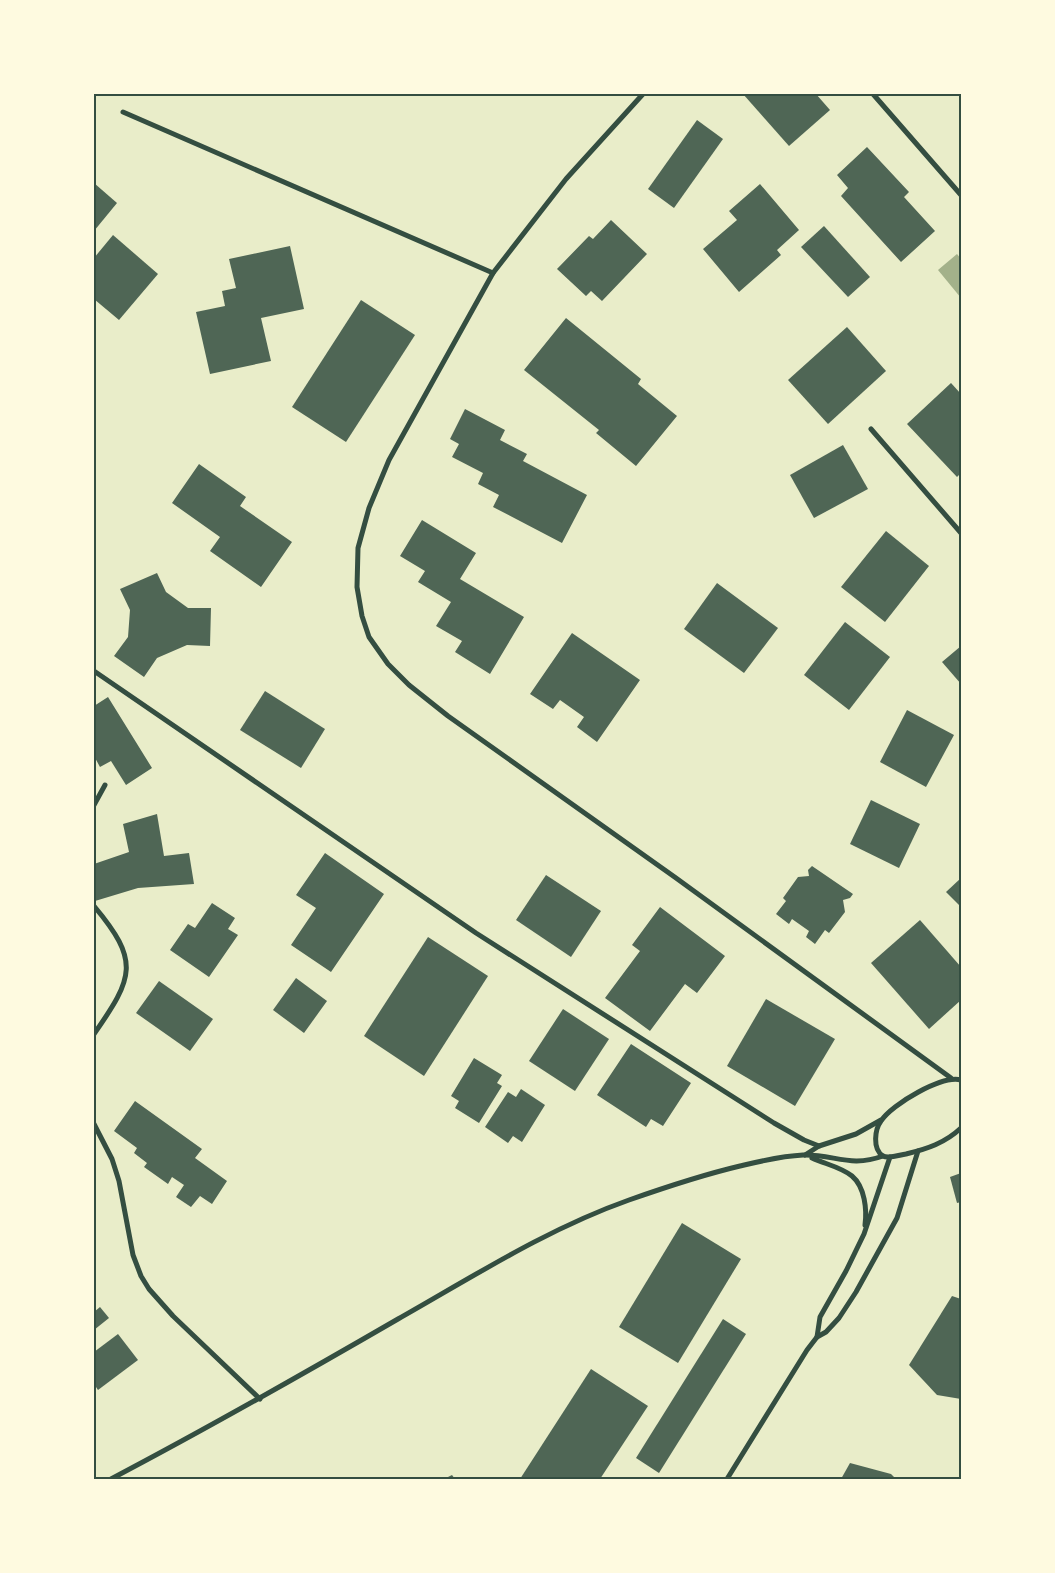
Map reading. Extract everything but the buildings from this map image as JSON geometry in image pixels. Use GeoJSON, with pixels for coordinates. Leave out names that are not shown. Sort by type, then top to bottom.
{"type":"FeatureCollection","features":[{"type":"Feature","properties":{"kind":"street"},"geometry":{"type":"LineString","coordinates":[[643,94],[572,172],[493,273],[389,460],[369,508],[358,548],[356,567],[359,603],[369,637],[393,670],[448,716],[676,878],[951,1078],[961,1080]]}},
{"type":"Feature","properties":{"kind":"street"},"geometry":{"type":"LineString","coordinates":[[873,94],[961,195]]}},
{"type":"Feature","properties":{"kind":"street"},"geometry":{"type":"LineString","coordinates":[[123,112],[493,273]]}},
{"type":"Feature","properties":{"kind":"street"},"geometry":{"type":"LineString","coordinates":[[871,429],[961,532]]}},
{"type":"Feature","properties":{"kind":"street"},"geometry":{"type":"LineString","coordinates":[[94,671],[484,938],[774,1123],[819,1146]]}},
{"type":"Feature","properties":{"kind":"street"},"geometry":{"type":"LineString","coordinates":[[94,805],[105,785]]}},
{"type":"Feature","properties":{"kind":"street"},"geometry":{"type":"LineString","coordinates":[[94,906],[121,942],[126,954],[127,967],[117,998],[94,1034]]}},
{"type":"Feature","properties":{"kind":"street"},"geometry":{"type":"LineString","coordinates":[[805,1155],[819,1146],[856,1134],[881,1120],[904,1101],[925,1088],[951,1078]]}},
{"type":"Feature","properties":{"kind":"street"},"geometry":{"type":"LineString","coordinates":[[881,1120],[875,1133],[877,1149],[882,1156]]}},
{"type":"Feature","properties":{"kind":"street"},"geometry":{"type":"LineString","coordinates":[[94,1124],[108,1148],[120,1181],[130,1243],[141,1276],[149,1289],[173,1316],[260,1399]]}},
{"type":"Feature","properties":{"kind":"street"},"geometry":{"type":"LineString","coordinates":[[111,1479],[260,1399],[518,1250],[573,1222],[681,1182],[773,1158],[805,1155],[855,1162],[868,1161],[882,1156],[890,1157],[918,1151],[941,1143],[961,1128]]}},
{"type":"Feature","properties":{"kind":"street"},"geometry":{"type":"LineString","coordinates":[[817,1336],[826,1332],[839,1318],[856,1292],[896,1218],[918,1151]]}},
{"type":"Feature","properties":{"kind":"street"},"geometry":{"type":"LineString","coordinates":[[805,1155],[837,1168],[853,1177],[860,1188],[865,1203],[864,1234]]}},
{"type":"Feature","properties":{"kind":"street"},"geometry":{"type":"LineString","coordinates":[[727,1479],[817,1336],[820,1317],[864,1234],[890,1157]]}},
{"type":"Feature","properties":{"kind":"shaded area"},"geometry":{"type":"Polygon","coordinates":[[[957,254],[961,259],[961,298],[938,270],[957,254]]]}}]}
